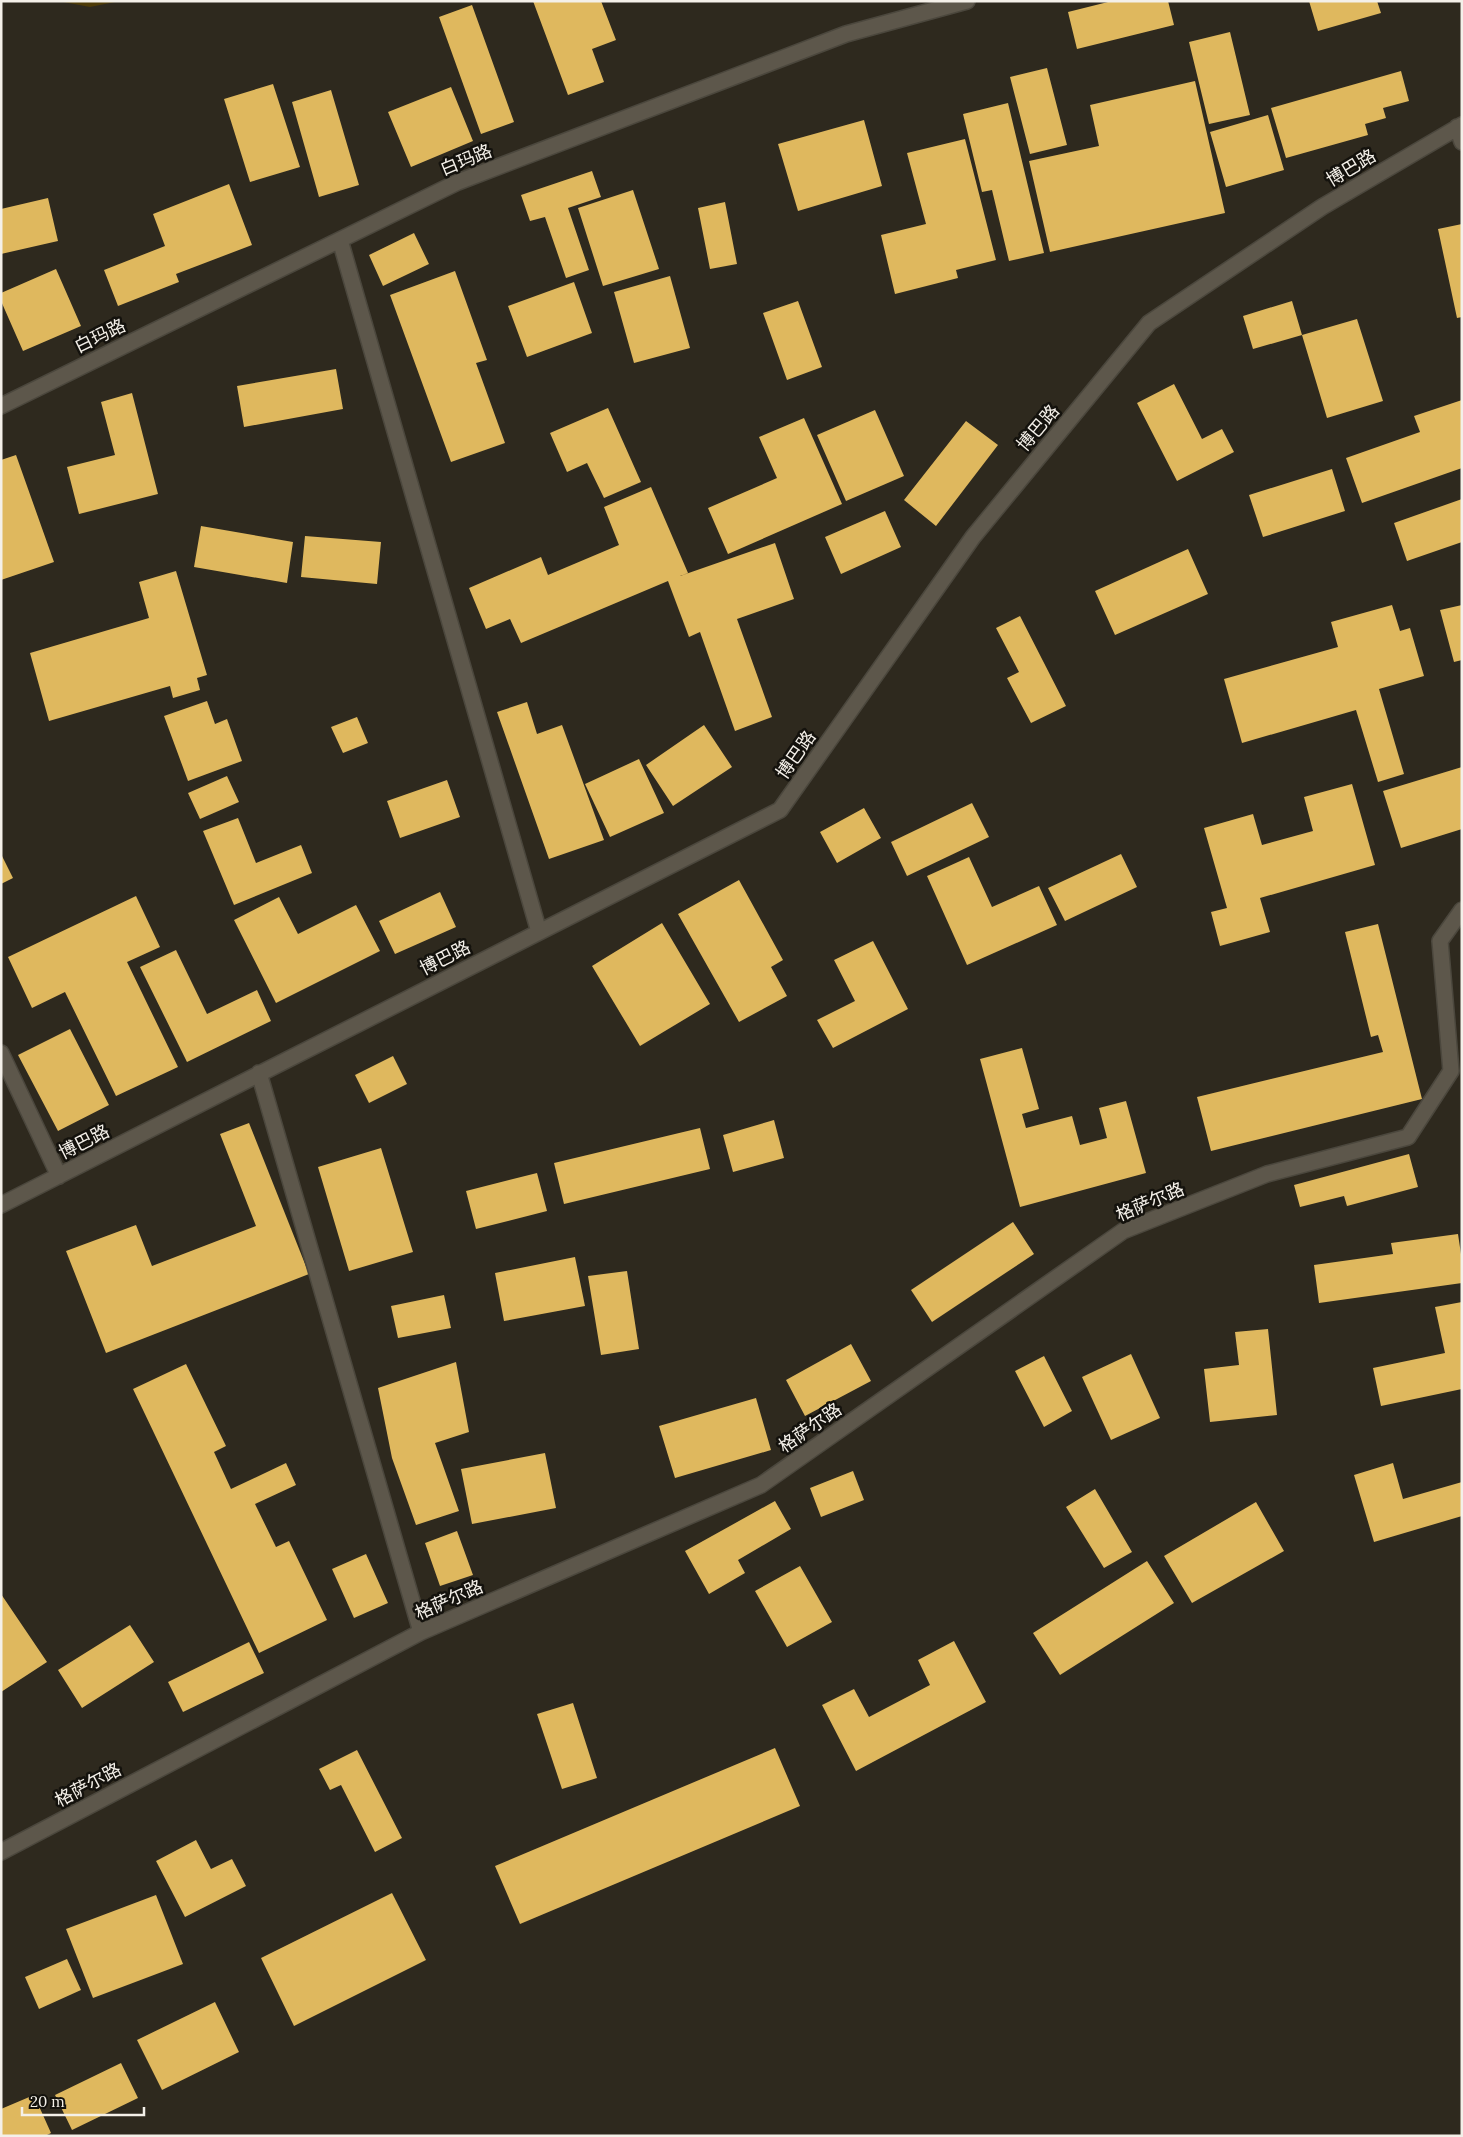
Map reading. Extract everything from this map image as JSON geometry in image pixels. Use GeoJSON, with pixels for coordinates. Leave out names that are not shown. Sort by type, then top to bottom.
{"type":"FeatureCollection","features":[{"type":"Feature","properties":{"kind":"street","name":"白玛路"},"geometry":{"type":"LineString","coordinates":[[1,406],[467,178],[846,34],[967,1]]}},
{"type":"Feature","properties":{"kind":"street"},"geometry":{"type":"LineString","coordinates":[[1460,126],[1462,142]]}},
{"type":"Feature","properties":{"kind":"street","name":"博巴路"},"geometry":{"type":"LineString","coordinates":[[1,1205],[780,810],[973,537],[1149,323],[1322,207],[1460,126]]}},
{"type":"Feature","properties":{"kind":"street"},"geometry":{"type":"LineString","coordinates":[[340,240],[539,932]]}},
{"type":"Feature","properties":{"kind":"street","name":"格萨尔路"},"geometry":{"type":"LineString","coordinates":[[1,1852],[421,1632],[760,1486],[1123,1231],[1268,1174],[1408,1137],[1451,1071],[1440,941],[1462,910]]}},
{"type":"Feature","properties":{"kind":"street"},"geometry":{"type":"LineString","coordinates":[[1,1053],[59,1176]]}},
{"type":"Feature","properties":{"kind":"street"},"geometry":{"type":"LineString","coordinates":[[259,1073],[421,1632]]}},
{"type":"Feature","properties":{"kind":"shaded area"},"geometry":{"type":"Polygon","coordinates":[[[58,1],[120,1],[90,7],[58,1]]]}},
{"type":"Feature","properties":{"kind":"building"},"geometry":{"type":"Polygon","coordinates":[[[533,1],[601,1],[616,40],[592,49],[604,82],[568,95],[533,1]]]}},
{"type":"Feature","properties":{"kind":"building"},"geometry":{"type":"Polygon","coordinates":[[[1112,1],[1168,1],[1174,25],[1077,49],[1068,12],[1112,1]]]}},
{"type":"Feature","properties":{"kind":"building"},"geometry":{"type":"Polygon","coordinates":[[[1309,1],[1377,1],[1381,13],[1318,31],[1309,1]]]}},
{"type":"Feature","properties":{"kind":"building"},"geometry":{"type":"Polygon","coordinates":[[[472,5],[514,122],[481,134],[439,17],[472,5]]]}},
{"type":"Feature","properties":{"kind":"building"},"geometry":{"type":"Polygon","coordinates":[[[1230,32],[1250,115],[1209,124],[1189,42],[1230,32]]]}},
{"type":"Feature","properties":{"kind":"building"},"geometry":{"type":"Polygon","coordinates":[[[1047,68],[1067,145],[1030,154],[1010,77],[1047,68]]]}},
{"type":"Feature","properties":{"kind":"building"},"geometry":{"type":"Polygon","coordinates":[[[1401,71],[1409,101],[1383,108],[1386,118],[1365,124],[1368,135],[1286,158],[1271,108],[1401,71]]]}},
{"type":"Feature","properties":{"kind":"building"},"geometry":{"type":"Polygon","coordinates":[[[1195,81],[1225,213],[1050,252],[1029,161],[1099,146],[1090,105],[1195,81]]]}},
{"type":"Feature","properties":{"kind":"building"},"geometry":{"type":"Polygon","coordinates":[[[273,84],[300,167],[250,182],[224,99],[273,84]]]}},
{"type":"Feature","properties":{"kind":"building"},"geometry":{"type":"Polygon","coordinates":[[[451,87],[473,141],[411,167],[388,112],[451,87]]]}},
{"type":"Feature","properties":{"kind":"building"},"geometry":{"type":"Polygon","coordinates":[[[331,90],[359,185],[319,197],[292,102],[331,90]]]}},
{"type":"Feature","properties":{"kind":"building"},"geometry":{"type":"Polygon","coordinates":[[[1008,103],[1044,253],[1009,261],[992,190],[982,192],[963,114],[1008,103]]]}},
{"type":"Feature","properties":{"kind":"building"},"geometry":{"type":"Polygon","coordinates":[[[1268,115],[1284,170],[1226,187],[1210,132],[1268,115]]]}},
{"type":"Feature","properties":{"kind":"building"},"geometry":{"type":"Polygon","coordinates":[[[864,120],[882,186],[798,211],[778,144],[864,120]]]}},
{"type":"Feature","properties":{"kind":"building"},"geometry":{"type":"Polygon","coordinates":[[[965,139],[996,260],[956,270],[958,278],[895,294],[881,235],[926,224],[907,153],[965,139]]]}},
{"type":"Feature","properties":{"kind":"building"},"geometry":{"type":"Polygon","coordinates":[[[592,171],[601,197],[568,208],[589,270],[566,278],[545,217],[530,221],[521,195],[592,171]]]}},
{"type":"Feature","properties":{"kind":"building"},"geometry":{"type":"Polygon","coordinates":[[[229,184],[252,245],[176,274],[179,282],[118,306],[104,270],[165,246],[153,214],[229,184]]]}},
{"type":"Feature","properties":{"kind":"building"},"geometry":{"type":"Polygon","coordinates":[[[633,190],[659,269],[603,286],[578,208],[633,190]]]}},
{"type":"Feature","properties":{"kind":"building"},"geometry":{"type":"Polygon","coordinates":[[[48,198],[58,241],[1,254],[1,209],[48,198]]]}},
{"type":"Feature","properties":{"kind":"building"},"geometry":{"type":"Polygon","coordinates":[[[725,202],[737,264],[710,269],[698,208],[725,202]]]}},
{"type":"Feature","properties":{"kind":"building"},"geometry":{"type":"Polygon","coordinates":[[[1462,224],[1462,317],[1457,318],[1438,229],[1462,224]]]}},
{"type":"Feature","properties":{"kind":"building"},"geometry":{"type":"Polygon","coordinates":[[[414,233],[429,264],[383,286],[369,255],[414,233]]]}},
{"type":"Feature","properties":{"kind":"building"},"geometry":{"type":"Polygon","coordinates":[[[56,269],[81,326],[23,351],[1,301],[1,293],[56,269]]]}},
{"type":"Feature","properties":{"kind":"building"},"geometry":{"type":"Polygon","coordinates":[[[455,271],[487,360],[476,363],[505,443],[451,462],[390,295],[455,271]]]}},
{"type":"Feature","properties":{"kind":"building"},"geometry":{"type":"Polygon","coordinates":[[[670,276],[690,348],[634,363],[614,292],[670,276]]]}},
{"type":"Feature","properties":{"kind":"building"},"geometry":{"type":"Polygon","coordinates":[[[574,282],[592,333],[527,357],[508,306],[574,282]]]}},
{"type":"Feature","properties":{"kind":"building"},"geometry":{"type":"Polygon","coordinates":[[[798,301],[822,367],[787,380],[763,313],[798,301]]]}},
{"type":"Feature","properties":{"kind":"building"},"geometry":{"type":"Polygon","coordinates":[[[1292,301],[1302,335],[1253,349],[1243,316],[1292,301]]]}},
{"type":"Feature","properties":{"kind":"building"},"geometry":{"type":"Polygon","coordinates":[[[1357,319],[1383,401],[1327,418],[1302,335],[1357,319]]]}},
{"type":"Feature","properties":{"kind":"building"},"geometry":{"type":"Polygon","coordinates":[[[336,369],[343,409],[244,427],[237,386],[336,369]]]}},
{"type":"Feature","properties":{"kind":"building"},"geometry":{"type":"Polygon","coordinates":[[[1174,384],[1202,439],[1222,429],[1234,452],[1177,481],[1137,403],[1174,384]]]}},
{"type":"Feature","properties":{"kind":"building"},"geometry":{"type":"Polygon","coordinates":[[[132,393],[158,494],[79,514],[67,467],[115,455],[101,402],[132,393]]]}},
{"type":"Feature","properties":{"kind":"building"},"geometry":{"type":"Polygon","coordinates":[[[1462,400],[1462,468],[1362,503],[1346,458],[1420,432],[1414,416],[1462,400]]]}},
{"type":"Feature","properties":{"kind":"building"},"geometry":{"type":"Polygon","coordinates":[[[608,408],[641,482],[604,498],[587,463],[567,472],[550,433],[608,408]]]}},
{"type":"Feature","properties":{"kind":"building"},"geometry":{"type":"Polygon","coordinates":[[[875,410],[904,476],[846,501],[817,435],[875,410]]]}},
{"type":"Feature","properties":{"kind":"building"},"geometry":{"type":"Polygon","coordinates":[[[804,418],[842,504],[728,554],[708,508],[777,478],[759,437],[804,418]]]}},
{"type":"Feature","properties":{"kind":"building"},"geometry":{"type":"Polygon","coordinates":[[[966,421],[998,445],[936,526],[904,500],[966,421]]]}},
{"type":"Feature","properties":{"kind":"building"},"geometry":{"type":"Polygon","coordinates":[[[16,455],[54,562],[1,580],[1,460],[16,455]]]}},
{"type":"Feature","properties":{"kind":"building"},"geometry":{"type":"Polygon","coordinates":[[[1332,469],[1345,511],[1263,537],[1249,495],[1332,469]]]}},
{"type":"Feature","properties":{"kind":"building"},"geometry":{"type":"Polygon","coordinates":[[[651,487],[688,573],[680,576],[775,543],[794,599],[737,619],[772,717],[735,731],[700,632],[689,637],[668,581],[521,643],[510,619],[486,629],[469,588],[541,557],[548,575],[619,545],[604,507],[651,487]]]}},
{"type":"Feature","properties":{"kind":"building"},"geometry":{"type":"Polygon","coordinates":[[[1462,499],[1462,542],[1407,561],[1394,523],[1462,499]]]}},
{"type":"Feature","properties":{"kind":"building"},"geometry":{"type":"Polygon","coordinates":[[[885,511],[901,547],[841,574],[825,537],[885,511]]]}},
{"type":"Feature","properties":{"kind":"building"},"geometry":{"type":"Polygon","coordinates":[[[201,526],[293,542],[287,583],[194,567],[201,526]]]}},
{"type":"Feature","properties":{"kind":"building"},"geometry":{"type":"Polygon","coordinates":[[[305,536],[381,542],[377,584],[301,577],[305,536]]]}},
{"type":"Feature","properties":{"kind":"building"},"geometry":{"type":"Polygon","coordinates":[[[1188,549],[1208,594],[1115,635],[1095,591],[1188,549]]]}},
{"type":"Feature","properties":{"kind":"building"},"geometry":{"type":"Polygon","coordinates":[[[176,571],[207,675],[197,678],[200,690],[173,698],[170,686],[49,721],[30,653],[149,618],[139,582],[176,571]]]}},
{"type":"Feature","properties":{"kind":"building"},"geometry":{"type":"Polygon","coordinates":[[[1392,605],[1400,631],[1410,628],[1424,676],[1379,689],[1404,774],[1378,782],[1356,710],[1242,743],[1224,679],[1338,647],[1331,622],[1392,605]]]}},
{"type":"Feature","properties":{"kind":"building"},"geometry":{"type":"Polygon","coordinates":[[[1462,605],[1462,660],[1454,662],[1440,610],[1462,605]]]}},
{"type":"Feature","properties":{"kind":"building"},"geometry":{"type":"Polygon","coordinates":[[[1020,616],[1066,706],[1031,723],[1007,678],[1019,672],[996,628],[1020,616]]]}},
{"type":"Feature","properties":{"kind":"building"},"geometry":{"type":"Polygon","coordinates":[[[207,701],[215,724],[227,719],[242,761],[188,781],[164,716],[207,701]]]}},
{"type":"Feature","properties":{"kind":"building"},"geometry":{"type":"Polygon","coordinates":[[[527,702],[537,734],[562,725],[604,840],[549,859],[497,712],[527,702]]]}},
{"type":"Feature","properties":{"kind":"building"},"geometry":{"type":"Polygon","coordinates":[[[357,717],[368,743],[343,753],[331,727],[357,717]]]}},
{"type":"Feature","properties":{"kind":"building"},"geometry":{"type":"Polygon","coordinates":[[[704,725],[732,767],[673,806],[646,765],[704,725]]]}},
{"type":"Feature","properties":{"kind":"building"},"geometry":{"type":"Polygon","coordinates":[[[639,759],[664,813],[610,837],[585,784],[639,759]]]}},
{"type":"Feature","properties":{"kind":"building"},"geometry":{"type":"Polygon","coordinates":[[[1462,767],[1462,829],[1401,848],[1383,791],[1462,767]]]}},
{"type":"Feature","properties":{"kind":"building"},"geometry":{"type":"Polygon","coordinates":[[[227,776],[239,802],[200,819],[188,793],[227,776]]]}},
{"type":"Feature","properties":{"kind":"building"},"geometry":{"type":"Polygon","coordinates":[[[447,780],[460,817],[400,838],[387,801],[447,780]]]}},
{"type":"Feature","properties":{"kind":"building"},"geometry":{"type":"Polygon","coordinates":[[[1352,784],[1375,865],[1260,898],[1270,932],[1220,946],[1211,912],[1227,908],[1204,828],[1253,814],[1262,845],[1313,831],[1304,797],[1352,784]]]}},
{"type":"Feature","properties":{"kind":"building"},"geometry":{"type":"Polygon","coordinates":[[[972,803],[989,837],[907,876],[891,842],[972,803]]]}},
{"type":"Feature","properties":{"kind":"building"},"geometry":{"type":"Polygon","coordinates":[[[864,808],[881,838],[837,863],[820,832],[864,808]]]}},
{"type":"Feature","properties":{"kind":"building"},"geometry":{"type":"Polygon","coordinates":[[[238,818],[256,863],[301,845],[312,873],[234,905],[203,831],[238,818]]]}},
{"type":"Feature","properties":{"kind":"building"},"geometry":{"type":"Polygon","coordinates":[[[1,854],[13,878],[1,884],[1,854]]]}},
{"type":"Feature","properties":{"kind":"building"},"geometry":{"type":"Polygon","coordinates":[[[1121,854],[1137,887],[1065,921],[1048,888],[1121,854]]]}},
{"type":"Feature","properties":{"kind":"building"},"geometry":{"type":"Polygon","coordinates":[[[969,857],[992,907],[1039,886],[1057,925],[967,965],[927,876],[969,857]]]}},
{"type":"Feature","properties":{"kind":"building"},"geometry":{"type":"Polygon","coordinates":[[[739,880],[783,960],[771,967],[787,996],[739,1022],[678,914],[739,880]]]}},
{"type":"Feature","properties":{"kind":"building"},"geometry":{"type":"Polygon","coordinates":[[[440,892],[456,927],[395,954],[379,921],[440,892]]]}},
{"type":"Feature","properties":{"kind":"building"},"geometry":{"type":"Polygon","coordinates":[[[136,896],[160,947],[127,962],[178,1067],[116,1096],[65,992],[32,1008],[8,957],[136,896]]]}},
{"type":"Feature","properties":{"kind":"building"},"geometry":{"type":"Polygon","coordinates":[[[279,897],[298,934],[356,905],[380,951],[276,1003],[234,920],[279,897]]]}},
{"type":"Feature","properties":{"kind":"building"},"geometry":{"type":"Polygon","coordinates":[[[662,923],[710,1004],[640,1046],[592,966],[662,923]]]}},
{"type":"Feature","properties":{"kind":"building"},"geometry":{"type":"Polygon","coordinates":[[[1378,924],[1422,1099],[1211,1151],[1197,1097],[1383,1052],[1378,1035],[1371,1037],[1345,932],[1378,924]]]}},
{"type":"Feature","properties":{"kind":"building"},"geometry":{"type":"Polygon","coordinates":[[[873,941],[908,1009],[833,1048],[817,1020],[855,1001],[834,960],[873,941]]]}},
{"type":"Feature","properties":{"kind":"building"},"geometry":{"type":"Polygon","coordinates":[[[176,950],[207,1014],[257,990],[271,1021],[187,1062],[140,967],[176,950]]]}},
{"type":"Feature","properties":{"kind":"building"},"geometry":{"type":"Polygon","coordinates":[[[70,1029],[109,1105],[58,1131],[18,1055],[70,1029]]]}},
{"type":"Feature","properties":{"kind":"building"},"geometry":{"type":"Polygon","coordinates":[[[1022,1048],[1039,1109],[1022,1114],[1026,1128],[1072,1116],[1080,1145],[1107,1138],[1099,1108],[1126,1101],[1146,1173],[1020,1207],[980,1059],[1022,1048]]]}},
{"type":"Feature","properties":{"kind":"building"},"geometry":{"type":"Polygon","coordinates":[[[393,1056],[407,1084],[369,1103],[355,1075],[393,1056]]]}},
{"type":"Feature","properties":{"kind":"building"},"geometry":{"type":"Polygon","coordinates":[[[774,1120],[784,1158],[733,1172],[723,1135],[774,1120]]]}},
{"type":"Feature","properties":{"kind":"building"},"geometry":{"type":"Polygon","coordinates":[[[249,1123],[309,1274],[106,1353],[66,1251],[136,1225],[152,1266],[256,1226],[220,1134],[249,1123]]]}},
{"type":"Feature","properties":{"kind":"building"},"geometry":{"type":"Polygon","coordinates":[[[700,1128],[710,1169],[564,1204],[554,1163],[700,1128]]]}},
{"type":"Feature","properties":{"kind":"building"},"geometry":{"type":"Polygon","coordinates":[[[381,1148],[413,1252],[349,1271],[318,1167],[381,1148]]]}},
{"type":"Feature","properties":{"kind":"building"},"geometry":{"type":"Polygon","coordinates":[[[1409,1154],[1418,1187],[1347,1206],[1344,1196],[1300,1207],[1294,1185],[1409,1154]]]}},
{"type":"Feature","properties":{"kind":"building"},"geometry":{"type":"Polygon","coordinates":[[[537,1173],[547,1211],[476,1229],[466,1191],[537,1173]]]}},
{"type":"Feature","properties":{"kind":"building"},"geometry":{"type":"Polygon","coordinates":[[[1013,1222],[1034,1254],[932,1322],[911,1290],[1013,1222]]]}},
{"type":"Feature","properties":{"kind":"building"},"geometry":{"type":"Polygon","coordinates":[[[1458,1234],[1462,1261],[1462,1283],[1319,1303],[1314,1265],[1393,1254],[1391,1243],[1458,1234]]]}},
{"type":"Feature","properties":{"kind":"building"},"geometry":{"type":"Polygon","coordinates":[[[575,1257],[585,1306],[504,1321],[495,1273],[575,1257]]]}},
{"type":"Feature","properties":{"kind":"building"},"geometry":{"type":"Polygon","coordinates":[[[627,1271],[639,1349],[601,1355],[588,1276],[627,1271]]]}},
{"type":"Feature","properties":{"kind":"building"},"geometry":{"type":"Polygon","coordinates":[[[444,1295],[451,1328],[398,1338],[391,1306],[444,1295]]]}},
{"type":"Feature","properties":{"kind":"building"},"geometry":{"type":"Polygon","coordinates":[[[1462,1302],[1462,1389],[1381,1406],[1373,1368],[1445,1353],[1435,1307],[1462,1302]]]}},
{"type":"Feature","properties":{"kind":"building"},"geometry":{"type":"Polygon","coordinates":[[[1268,1329],[1277,1415],[1210,1422],[1204,1369],[1239,1365],[1235,1332],[1268,1329]]]}},
{"type":"Feature","properties":{"kind":"building"},"geometry":{"type":"Polygon","coordinates":[[[851,1344],[871,1381],[805,1416],[786,1380],[851,1344]]]}},
{"type":"Feature","properties":{"kind":"building"},"geometry":{"type":"Polygon","coordinates":[[[1131,1354],[1160,1418],[1111,1440],[1082,1377],[1131,1354]]]}},
{"type":"Feature","properties":{"kind":"building"},"geometry":{"type":"Polygon","coordinates":[[[1044,1356],[1072,1411],[1044,1427],[1015,1371],[1044,1356]]]}},
{"type":"Feature","properties":{"kind":"building"},"geometry":{"type":"Polygon","coordinates":[[[456,1362],[469,1432],[435,1443],[459,1511],[416,1525],[392,1458],[378,1388],[456,1362]]]}},
{"type":"Feature","properties":{"kind":"building"},"geometry":{"type":"Polygon","coordinates":[[[186,1364],[226,1446],[214,1452],[231,1489],[286,1463],[296,1485],[255,1504],[276,1547],[289,1541],[327,1620],[259,1653],[133,1389],[186,1364]]]}},
{"type":"Feature","properties":{"kind":"building"},"geometry":{"type":"Polygon","coordinates":[[[756,1398],[771,1450],[675,1478],[659,1426],[756,1398]]]}},
{"type":"Feature","properties":{"kind":"building"},"geometry":{"type":"Polygon","coordinates":[[[545,1453],[556,1508],[472,1524],[461,1469],[545,1453]]]}},
{"type":"Feature","properties":{"kind":"building"},"geometry":{"type":"Polygon","coordinates":[[[1393,1463],[1403,1499],[1462,1482],[1462,1516],[1374,1542],[1354,1475],[1393,1463]]]}},
{"type":"Feature","properties":{"kind":"building"},"geometry":{"type":"Polygon","coordinates":[[[853,1471],[864,1500],[821,1517],[810,1488],[853,1471]]]}},
{"type":"Feature","properties":{"kind":"building"},"geometry":{"type":"Polygon","coordinates":[[[1095,1489],[1132,1552],[1104,1568],[1066,1507],[1095,1489]]]}},
{"type":"Feature","properties":{"kind":"building"},"geometry":{"type":"Polygon","coordinates":[[[775,1501],[791,1529],[738,1560],[745,1573],[709,1594],[685,1551],[775,1501]]]}},
{"type":"Feature","properties":{"kind":"building"},"geometry":{"type":"Polygon","coordinates":[[[1256,1502],[1284,1551],[1192,1603],[1164,1556],[1256,1502]]]}},
{"type":"Feature","properties":{"kind":"building"},"geometry":{"type":"Polygon","coordinates":[[[457,1531],[473,1575],[440,1586],[425,1543],[457,1531]]]}},
{"type":"Feature","properties":{"kind":"building"},"geometry":{"type":"Polygon","coordinates":[[[366,1554],[388,1603],[354,1618],[332,1569],[366,1554]]]}},
{"type":"Feature","properties":{"kind":"building"},"geometry":{"type":"Polygon","coordinates":[[[1147,1561],[1174,1603],[1060,1675],[1033,1633],[1147,1561]]]}},
{"type":"Feature","properties":{"kind":"building"},"geometry":{"type":"Polygon","coordinates":[[[800,1566],[832,1622],[787,1647],[755,1591],[800,1566]]]}},
{"type":"Feature","properties":{"kind":"building"},"geometry":{"type":"Polygon","coordinates":[[[1,1594],[47,1662],[1,1692],[1,1594]]]}},
{"type":"Feature","properties":{"kind":"building"},"geometry":{"type":"Polygon","coordinates":[[[130,1625],[154,1662],[82,1708],[58,1670],[130,1625]]]}},
{"type":"Feature","properties":{"kind":"building"},"geometry":{"type":"Polygon","coordinates":[[[954,1641],[986,1702],[856,1771],[822,1705],[854,1689],[869,1717],[930,1685],[918,1660],[954,1641]]]}},
{"type":"Feature","properties":{"kind":"building"},"geometry":{"type":"Polygon","coordinates":[[[249,1642],[264,1673],[183,1712],[168,1682],[249,1642]]]}},
{"type":"Feature","properties":{"kind":"building"},"geometry":{"type":"Polygon","coordinates":[[[573,1703],[597,1778],[562,1789],[537,1714],[573,1703]]]}},
{"type":"Feature","properties":{"kind":"building"},"geometry":{"type":"Polygon","coordinates":[[[775,1748],[800,1806],[520,1924],[495,1866],[775,1748]]]}},
{"type":"Feature","properties":{"kind":"building"},"geometry":{"type":"Polygon","coordinates":[[[357,1750],[402,1838],[375,1852],[341,1785],[330,1790],[319,1769],[357,1750]]]}},
{"type":"Feature","properties":{"kind":"building"},"geometry":{"type":"Polygon","coordinates":[[[196,1840],[211,1869],[232,1859],[246,1886],[185,1917],[156,1861],[196,1840]]]}},
{"type":"Feature","properties":{"kind":"building"},"geometry":{"type":"Polygon","coordinates":[[[392,1893],[426,1960],[294,2026],[261,1958],[392,1893]]]}},
{"type":"Feature","properties":{"kind":"building"},"geometry":{"type":"Polygon","coordinates":[[[156,1895],[183,1964],[93,1998],[66,1929],[156,1895]]]}},
{"type":"Feature","properties":{"kind":"building"},"geometry":{"type":"Polygon","coordinates":[[[67,1959],[81,1990],[39,2009],[25,1977],[67,1959]]]}},
{"type":"Feature","properties":{"kind":"building"},"geometry":{"type":"Polygon","coordinates":[[[215,2002],[239,2052],[162,2090],[137,2040],[215,2002]]]}},
{"type":"Feature","properties":{"kind":"building"},"geometry":{"type":"Polygon","coordinates":[[[121,2063],[138,2098],[72,2130],[55,2095],[121,2063]]]}},
{"type":"Feature","properties":{"kind":"building"},"geometry":{"type":"Polygon","coordinates":[[[34,2095],[51,2133],[45,2136],[1,2136],[1,2109],[34,2095]]]}}]}
